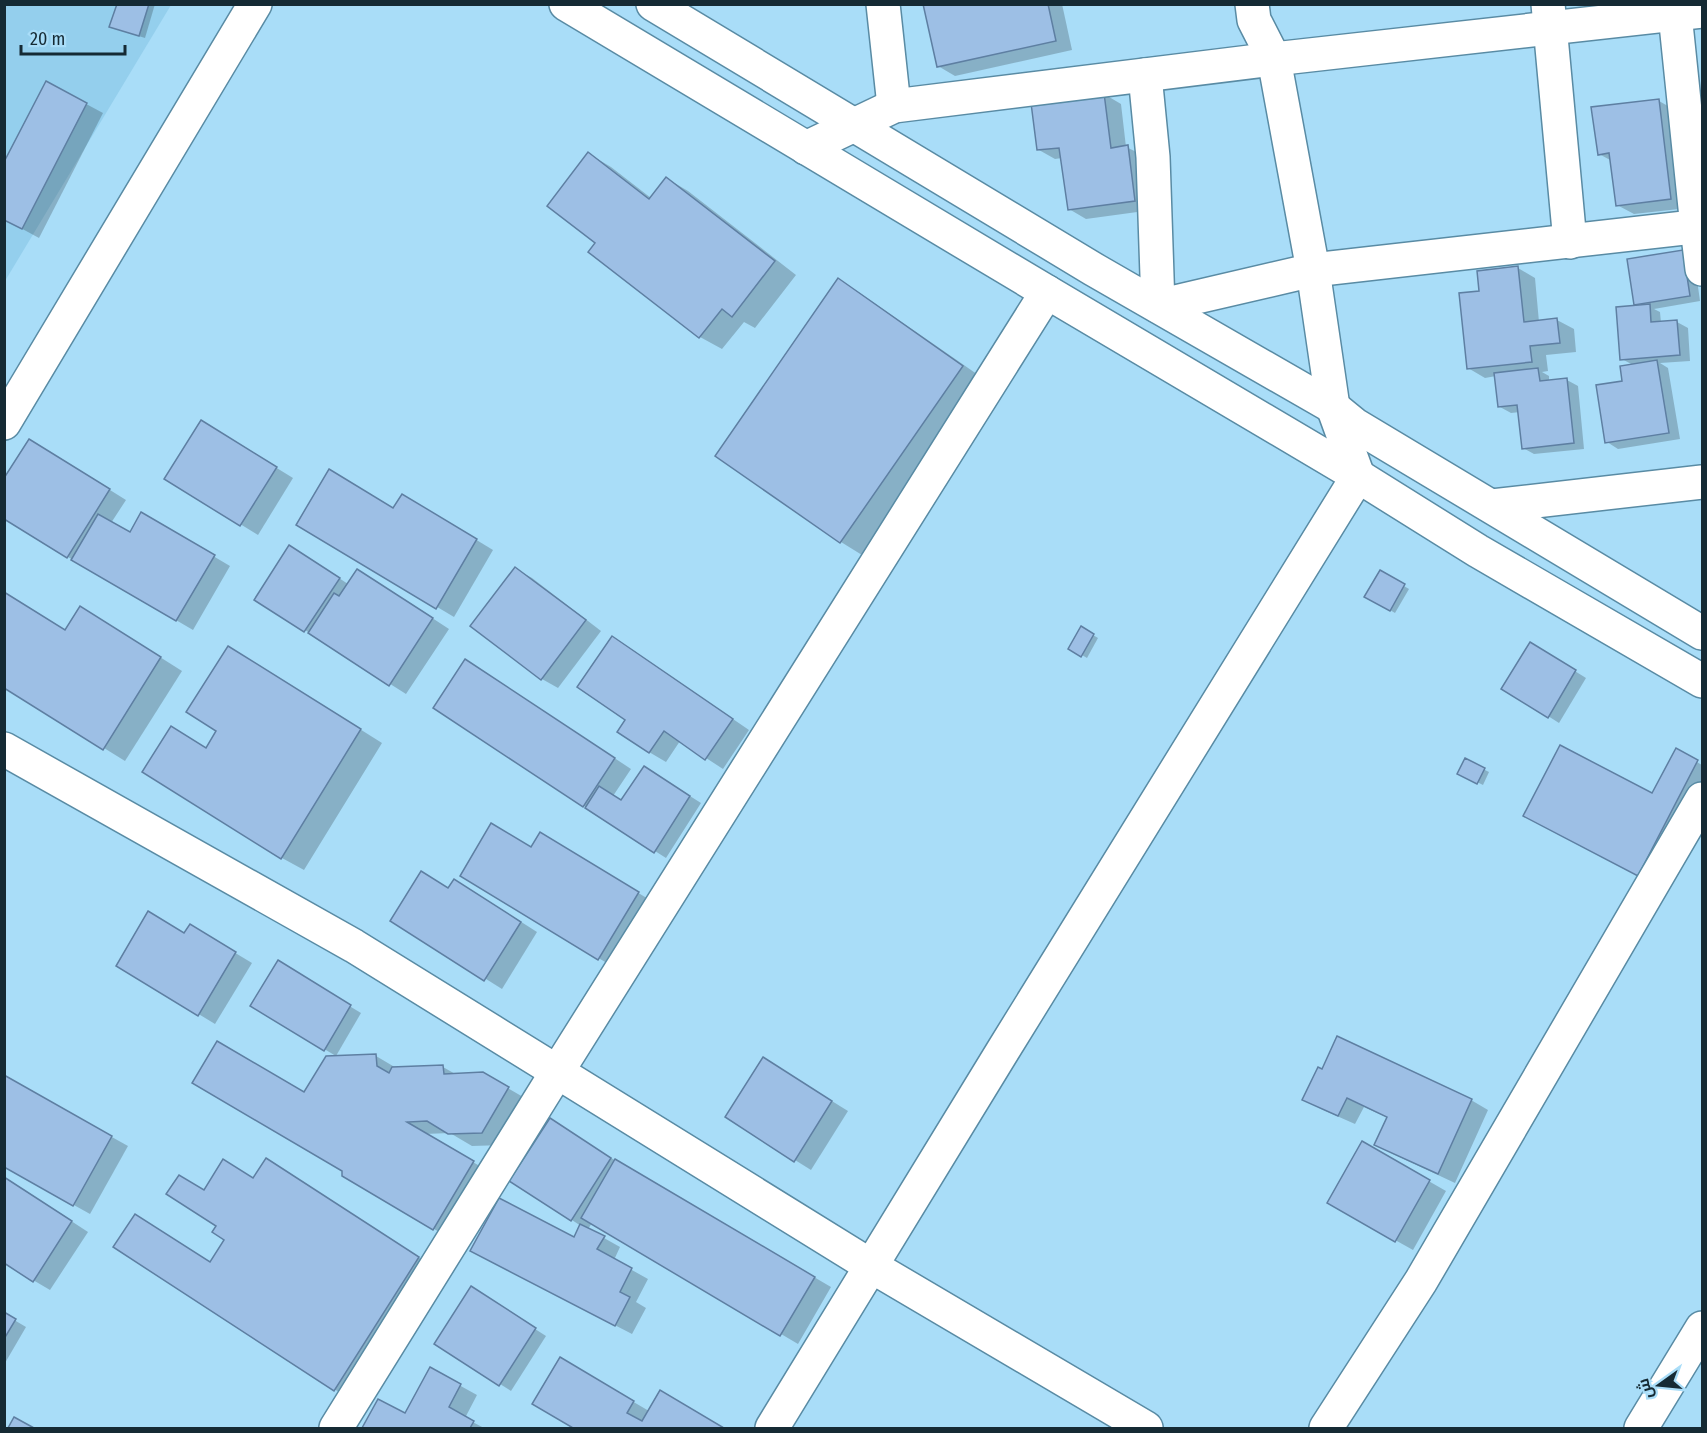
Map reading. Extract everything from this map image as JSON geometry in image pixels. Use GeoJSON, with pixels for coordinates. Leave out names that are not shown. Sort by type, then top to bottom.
{"type":"FeatureCollection","features":[{"type":"Feature","properties":{"kind":"street"},"geometry":{"type":"LineString","coordinates":[[4,423],[255,4]]}},
{"type":"Feature","properties":{"kind":"street"},"geometry":{"type":"LineString","coordinates":[[566,4],[1358,476],[1478,550],[1702,681]]}},
{"type":"Feature","properties":{"kind":"street"},"geometry":{"type":"LineString","coordinates":[[653,4],[1158,306],[1333,407],[1355,425],[1702,633]]}},
{"type":"Feature","properties":{"kind":"street"},"geometry":{"type":"LineString","coordinates":[[883,4],[894,106]]}},
{"type":"Feature","properties":{"kind":"street"},"geometry":{"type":"LineString","coordinates":[[1252,4],[1254,20],[1274,59],[1313,270],[1333,407],[1358,476]]}},
{"type":"Feature","properties":{"kind":"street"},"geometry":{"type":"LineString","coordinates":[[806,148],[894,106],[1274,59],[1549,16],[1689,12],[1702,269]]}},
{"type":"Feature","properties":{"kind":"street"},"geometry":{"type":"LineString","coordinates":[[1549,16],[1570,242]]}},
{"type":"Feature","properties":{"kind":"street"},"geometry":{"type":"LineString","coordinates":[[1145,75],[1153,157],[1158,306]]}},
{"type":"Feature","properties":{"kind":"street"},"geometry":{"type":"LineString","coordinates":[[1158,306],[1313,270],[1700,227]]}},
{"type":"Feature","properties":{"kind":"street"},"geometry":{"type":"LineString","coordinates":[[336,1428],[1047,292]]}},
{"type":"Feature","properties":{"kind":"street"},"geometry":{"type":"LineString","coordinates":[[772,1428],[1358,476]]}},
{"type":"Feature","properties":{"kind":"street"},"geometry":{"type":"LineString","coordinates":[[1492,506],[1702,482]]}},
{"type":"Feature","properties":{"kind":"street"},"geometry":{"type":"LineString","coordinates":[[4,749],[354,946],[871,1266],[1146,1428]]}},
{"type":"Feature","properties":{"kind":"street"},"geometry":{"type":"LineString","coordinates":[[1326,1428],[1421,1281],[1702,799]]}},
{"type":"Feature","properties":{"kind":"street"},"geometry":{"type":"LineString","coordinates":[[1641,1428],[1702,1328]]}},
{"type":"Feature","properties":{"kind":"shaded area"},"geometry":{"type":"Polygon","coordinates":[[[5,5],[171,5],[5,281],[5,5]]]}},
{"type":"Feature","properties":{"kind":"building"},"geometry":{"type":"Polygon","coordinates":[[[117,4],[149,4],[139,36],[109,27],[117,4]]]}},
{"type":"Feature","properties":{"kind":"building"},"geometry":{"type":"Polygon","coordinates":[[[923,4],[1048,4],[1056,41],[937,67],[923,4]]]}},
{"type":"Feature","properties":{"kind":"building"},"geometry":{"type":"Polygon","coordinates":[[[46,81],[87,103],[22,229],[4,220],[4,162],[46,81]]]}},
{"type":"Feature","properties":{"kind":"building"},"geometry":{"type":"Polygon","coordinates":[[[1104,93],[1111,148],[1128,145],[1135,201],[1068,210],[1059,148],[1037,150],[1031,103],[1104,93]]]}},
{"type":"Feature","properties":{"kind":"building"},"geometry":{"type":"Polygon","coordinates":[[[1659,99],[1671,199],[1616,206],[1609,153],[1598,155],[1591,107],[1659,99]]]}},
{"type":"Feature","properties":{"kind":"building"},"geometry":{"type":"Polygon","coordinates":[[[588,152],[649,199],[666,177],[775,261],[732,317],[722,309],[699,338],[588,252],[595,243],[547,206],[588,152]]]}},
{"type":"Feature","properties":{"kind":"building"},"geometry":{"type":"Polygon","coordinates":[[[1683,250],[1690,296],[1634,305],[1627,259],[1683,250]]]}},
{"type":"Feature","properties":{"kind":"building"},"geometry":{"type":"Polygon","coordinates":[[[1518,266],[1524,322],[1557,318],[1560,343],[1530,346],[1532,362],[1467,369],[1459,293],[1479,291],[1477,271],[1518,266]]]}},
{"type":"Feature","properties":{"kind":"building"},"geometry":{"type":"Polygon","coordinates":[[[838,278],[963,366],[840,543],[715,456],[838,278]]]}},
{"type":"Feature","properties":{"kind":"building"},"geometry":{"type":"Polygon","coordinates":[[[1650,304],[1651,322],[1677,320],[1680,355],[1620,360],[1616,307],[1650,304]]]}},
{"type":"Feature","properties":{"kind":"building"},"geometry":{"type":"Polygon","coordinates":[[[1657,360],[1669,433],[1605,443],[1596,385],[1622,381],[1620,366],[1657,360]]]}},
{"type":"Feature","properties":{"kind":"building"},"geometry":{"type":"Polygon","coordinates":[[[1538,368],[1540,381],[1567,378],[1574,443],[1522,449],[1517,405],[1498,407],[1494,373],[1538,368]]]}},
{"type":"Feature","properties":{"kind":"building"},"geometry":{"type":"Polygon","coordinates":[[[201,420],[277,467],[240,526],[164,479],[201,420]]]}},
{"type":"Feature","properties":{"kind":"building"},"geometry":{"type":"Polygon","coordinates":[[[29,439],[110,489],[67,558],[4,519],[4,478],[29,439]]]}},
{"type":"Feature","properties":{"kind":"building"},"geometry":{"type":"Polygon","coordinates":[[[329,469],[393,508],[402,494],[477,539],[436,609],[296,525],[329,469]]]}},
{"type":"Feature","properties":{"kind":"building"},"geometry":{"type":"Polygon","coordinates":[[[141,512],[215,555],[176,621],[71,560],[98,514],[130,532],[141,512]]]}},
{"type":"Feature","properties":{"kind":"building"},"geometry":{"type":"Polygon","coordinates":[[[289,545],[340,578],[304,632],[254,600],[289,545]]]}},
{"type":"Feature","properties":{"kind":"building"},"geometry":{"type":"Polygon","coordinates":[[[515,567],[586,620],[541,680],[470,626],[515,567]]]}},
{"type":"Feature","properties":{"kind":"building"},"geometry":{"type":"Polygon","coordinates":[[[357,569],[433,618],[389,686],[308,633],[334,593],[339,596],[357,569]]]}},
{"type":"Feature","properties":{"kind":"building"},"geometry":{"type":"Polygon","coordinates":[[[1380,570],[1405,584],[1390,611],[1364,597],[1380,570]]]}},
{"type":"Feature","properties":{"kind":"building"},"geometry":{"type":"Polygon","coordinates":[[[4,592],[65,630],[80,606],[161,657],[103,750],[4,688],[4,592]]]}},
{"type":"Feature","properties":{"kind":"building"},"geometry":{"type":"Polygon","coordinates":[[[1081,626],[1094,634],[1081,657],[1068,649],[1081,626]]]}},
{"type":"Feature","properties":{"kind":"building"},"geometry":{"type":"Polygon","coordinates":[[[612,636],[733,719],[705,760],[664,731],[649,753],[617,732],[625,720],[577,687],[612,636]]]}},
{"type":"Feature","properties":{"kind":"building"},"geometry":{"type":"Polygon","coordinates":[[[1530,642],[1576,670],[1548,718],[1501,689],[1530,642]]]}},
{"type":"Feature","properties":{"kind":"building"},"geometry":{"type":"Polygon","coordinates":[[[228,646],[361,729],[281,859],[142,772],[171,726],[206,748],[216,731],[186,712],[228,646]]]}},
{"type":"Feature","properties":{"kind":"building"},"geometry":{"type":"Polygon","coordinates":[[[465,659],[615,758],[583,807],[433,708],[465,659]]]}},
{"type":"Feature","properties":{"kind":"building"},"geometry":{"type":"Polygon","coordinates":[[[1560,745],[1652,793],[1676,748],[1698,760],[1638,876],[1523,816],[1560,745]]]}},
{"type":"Feature","properties":{"kind":"building"},"geometry":{"type":"Polygon","coordinates":[[[1465,758],[1485,768],[1477,784],[1457,774],[1465,758]]]}},
{"type":"Feature","properties":{"kind":"building"},"geometry":{"type":"Polygon","coordinates":[[[644,766],[690,796],[654,853],[585,808],[599,786],[621,800],[644,766]]]}},
{"type":"Feature","properties":{"kind":"building"},"geometry":{"type":"Polygon","coordinates":[[[491,823],[531,847],[540,832],[639,892],[598,960],[460,876],[491,823]]]}},
{"type":"Feature","properties":{"kind":"building"},"geometry":{"type":"Polygon","coordinates":[[[421,871],[448,888],[454,879],[521,922],[484,981],[390,921],[421,871]]]}},
{"type":"Feature","properties":{"kind":"building"},"geometry":{"type":"Polygon","coordinates":[[[148,911],[184,933],[190,924],[236,952],[198,1016],[116,966],[148,911]]]}},
{"type":"Feature","properties":{"kind":"building"},"geometry":{"type":"Polygon","coordinates":[[[278,960],[351,1005],[324,1051],[250,1006],[278,960]]]}},
{"type":"Feature","properties":{"kind":"building"},"geometry":{"type":"Polygon","coordinates":[[[1337,1036],[1472,1099],[1438,1174],[1374,1145],[1387,1117],[1347,1098],[1338,1116],[1302,1100],[1318,1067],[1322,1069],[1337,1036]]]}},
{"type":"Feature","properties":{"kind":"building"},"geometry":{"type":"Polygon","coordinates":[[[217,1041],[304,1092],[326,1056],[376,1054],[377,1066],[389,1073],[392,1067],[443,1065],[444,1074],[483,1072],[509,1087],[482,1133],[448,1134],[427,1121],[407,1122],[474,1161],[433,1230],[342,1176],[342,1171],[192,1083],[217,1041]]]}},
{"type":"Feature","properties":{"kind":"building"},"geometry":{"type":"Polygon","coordinates":[[[763,1057],[832,1101],[794,1162],[725,1117],[763,1057]]]}},
{"type":"Feature","properties":{"kind":"building"},"geometry":{"type":"Polygon","coordinates":[[[4,1075],[112,1136],[73,1206],[4,1167],[4,1075]]]}},
{"type":"Feature","properties":{"kind":"building"},"geometry":{"type":"Polygon","coordinates":[[[550,1118],[611,1158],[571,1221],[509,1181],[550,1118]]]}},
{"type":"Feature","properties":{"kind":"building"},"geometry":{"type":"Polygon","coordinates":[[[1362,1141],[1430,1180],[1395,1242],[1327,1203],[1362,1141]]]}},
{"type":"Feature","properties":{"kind":"building"},"geometry":{"type":"Polygon","coordinates":[[[266,1158],[419,1257],[334,1391],[113,1247],[135,1214],[210,1262],[224,1240],[212,1232],[216,1226],[166,1194],[179,1175],[204,1190],[223,1159],[253,1178],[266,1158]]]}},
{"type":"Feature","properties":{"kind":"building"},"geometry":{"type":"Polygon","coordinates":[[[615,1159],[815,1277],[780,1336],[581,1218],[615,1159]]]}},
{"type":"Feature","properties":{"kind":"building"},"geometry":{"type":"Polygon","coordinates":[[[4,1177],[72,1221],[33,1282],[4,1263],[4,1177]]]}},
{"type":"Feature","properties":{"kind":"building"},"geometry":{"type":"Polygon","coordinates":[[[499,1198],[574,1237],[580,1224],[605,1236],[597,1249],[632,1268],[620,1292],[630,1297],[615,1326],[470,1251],[499,1198]]]}},
{"type":"Feature","properties":{"kind":"building"},"geometry":{"type":"Polygon","coordinates":[[[471,1286],[536,1328],[499,1386],[434,1344],[471,1286]]]}},
{"type":"Feature","properties":{"kind":"building"},"geometry":{"type":"Polygon","coordinates":[[[4,1312],[16,1319],[4,1339],[4,1312]]]}},
{"type":"Feature","properties":{"kind":"building"},"geometry":{"type":"Polygon","coordinates":[[[560,1357],[634,1401],[627,1413],[642,1421],[660,1390],[724,1428],[573,1428],[532,1404],[560,1357]]]}},
{"type":"Feature","properties":{"kind":"building"},"geometry":{"type":"Polygon","coordinates":[[[430,1367],[461,1384],[449,1407],[474,1421],[470,1428],[362,1428],[378,1399],[405,1413],[430,1367]]]}},
{"type":"Feature","properties":{"kind":"building"},"geometry":{"type":"Polygon","coordinates":[[[14,1417],[34,1428],[8,1428],[14,1417]]]}}]}
